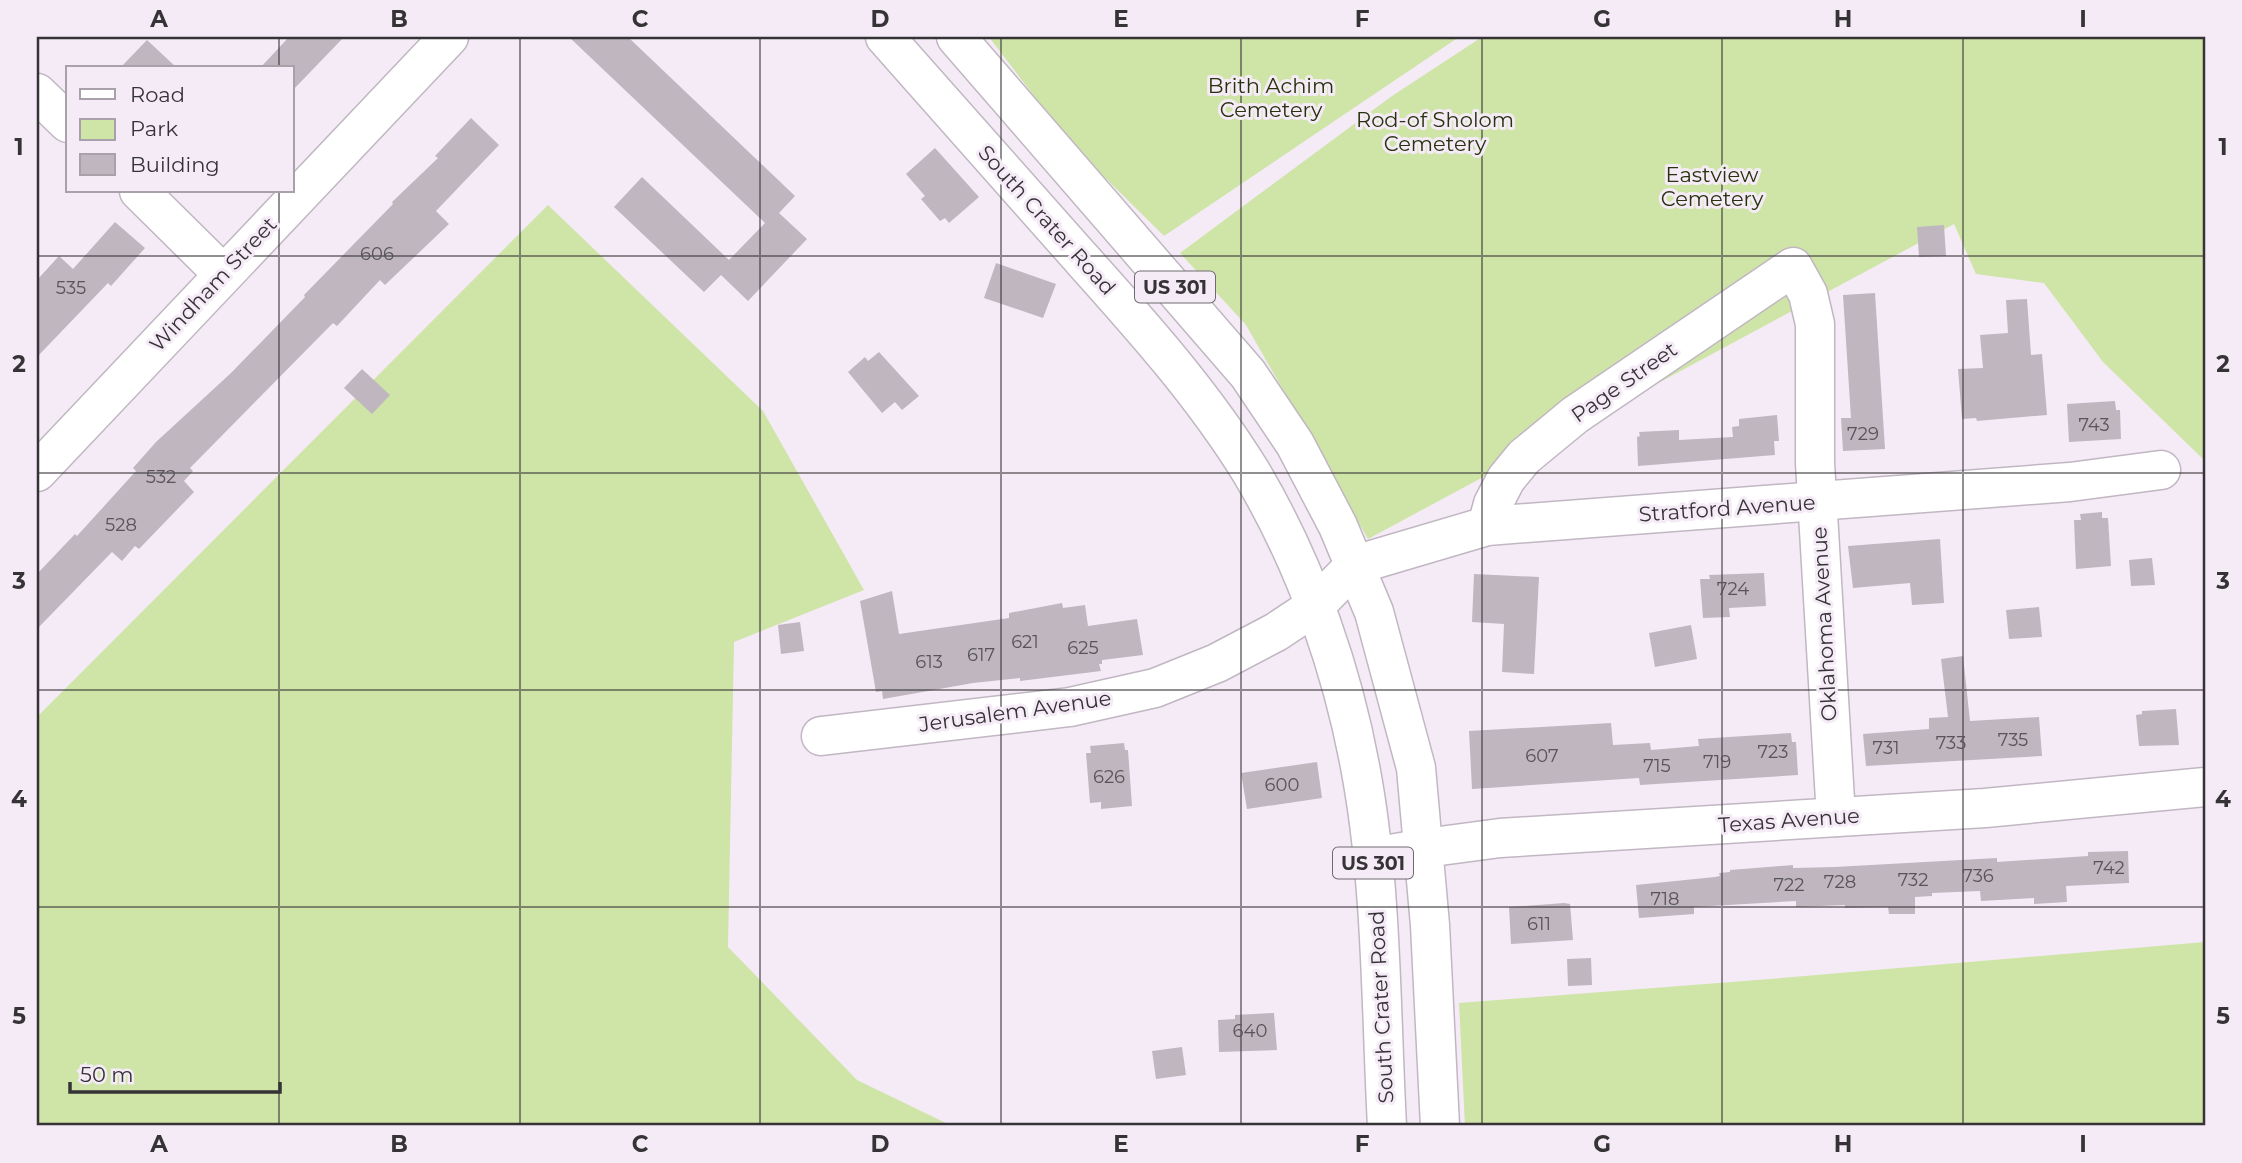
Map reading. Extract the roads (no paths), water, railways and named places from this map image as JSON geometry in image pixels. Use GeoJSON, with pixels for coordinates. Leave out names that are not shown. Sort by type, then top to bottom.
{"type":"FeatureCollection","features":[{"type":"Feature","properties":{"kind":"street","name":"Windham Street"},"geometry":{"type":"LineString","coordinates":[[37,472],[449,37]]}},
{"type":"Feature","properties":{"kind":"street","name":"South Crater Road"},"geometry":{"type":"LineString","coordinates":[[885,37],[1140,324],[1212,413],[1275,515],[1315,606],[1348,711],[1363,782],[1373,857],[1387,1126]]}},
{"type":"Feature","properties":{"kind":"street","name":"US 301"},"geometry":{"type":"LineString","coordinates":[[956,37],[1248,374],[1295,444],[1325,497],[1374,611],[1416,768],[1424,848],[1440,1126]]}},
{"type":"Feature","properties":{"kind":"street"},"geometry":{"type":"LineString","coordinates":[[37,93],[66,121]]}},
{"type":"Feature","properties":{"kind":"street"},"geometry":{"type":"LineString","coordinates":[[140,192],[223,274]]}},
{"type":"Feature","properties":{"kind":"street","name":"Oklahoma Avenue"},"geometry":{"type":"LineString","coordinates":[[1794,267],[1808,294],[1815,324],[1817,502],[1836,817]]}},
{"type":"Feature","properties":{"kind":"street","name":"Page Street"},"geometry":{"type":"LineString","coordinates":[[1487,526],[1493,504],[1506,479],[1524,457],[1575,415],[1794,267]]}},
{"type":"Feature","properties":{"kind":"street","name":"Stratford Avenue"},"geometry":{"type":"LineString","coordinates":[[1315,606],[1355,565],[1487,526],[2070,482],[2161,470]]}},
{"type":"Feature","properties":{"kind":"street","name":"Jerusalem Avenue"},"geometry":{"type":"LineString","coordinates":[[821,736],[1070,707],[1155,688],[1276,632],[1315,606]]}},
{"type":"Feature","properties":{"kind":"street","name":"Texas Avenue"},"geometry":{"type":"LineString","coordinates":[[1373,857],[1500,838],[1985,808],[2205,787]]}},
{"type":"Feature","properties":{"kind":"park label","name":"Brith Achim Cemetery"},"geometry":{"type":"Point","coordinates":[1271,97]}},
{"type":"Feature","properties":{"kind":"park label","name":"Rod-of Sholom Cemetery"},"geometry":{"type":"Point","coordinates":[1435,131]}},
{"type":"Feature","properties":{"kind":"park label","name":"Eastview Cemetery"},"geometry":{"type":"Point","coordinates":[1712,186]}}]}
